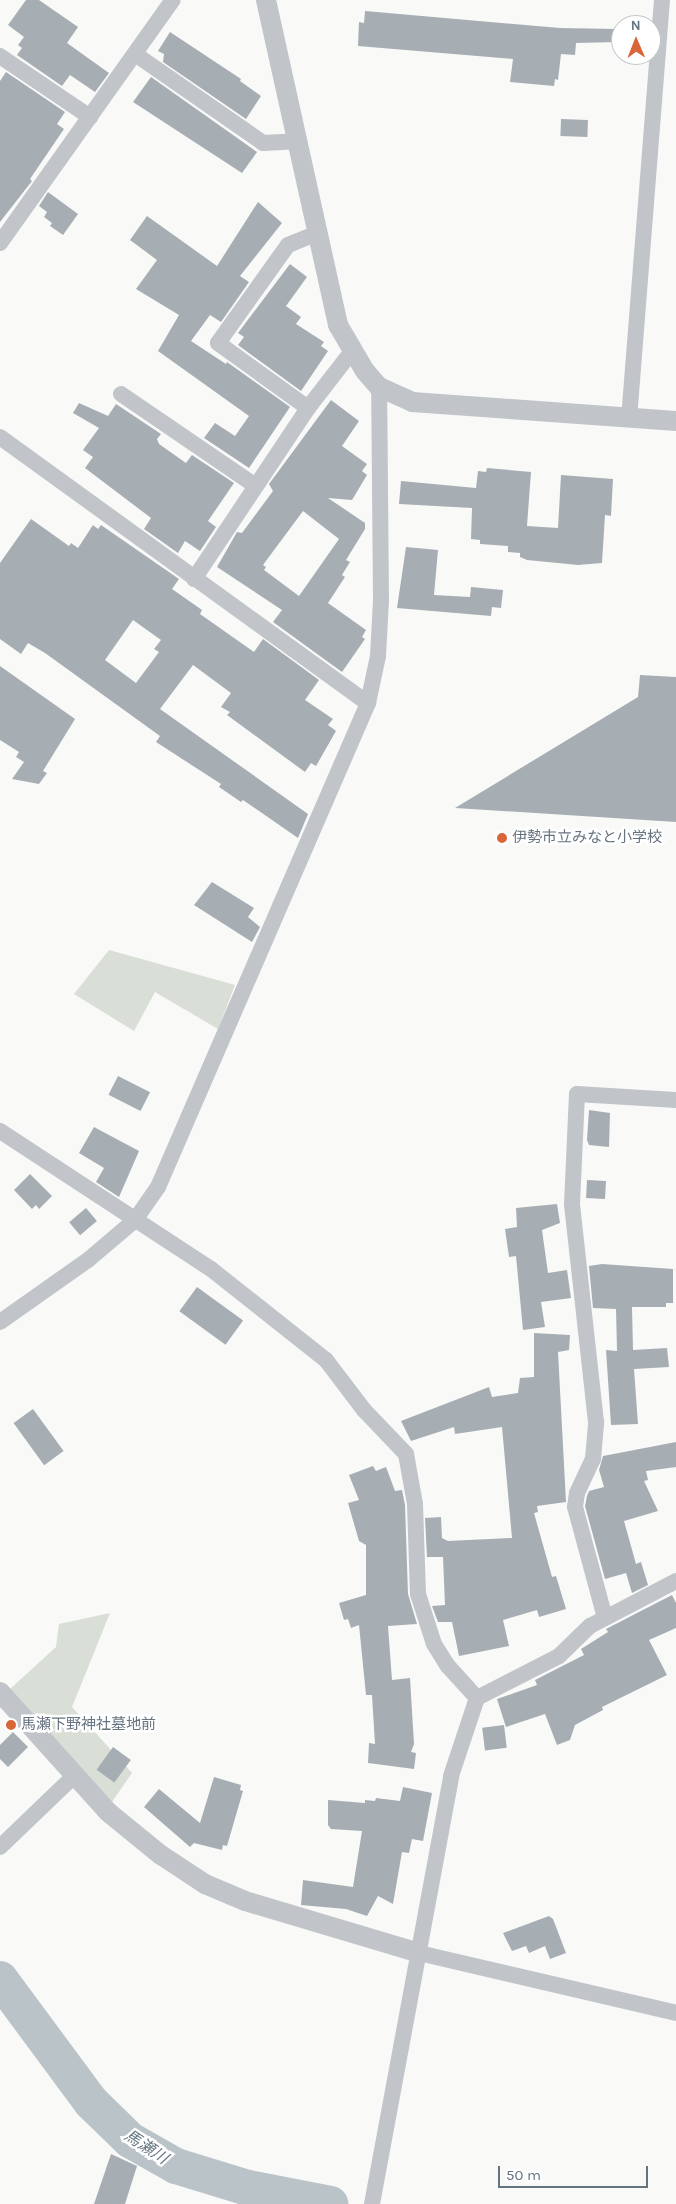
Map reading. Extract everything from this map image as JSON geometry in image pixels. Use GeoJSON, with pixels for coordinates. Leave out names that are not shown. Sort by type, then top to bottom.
{"type":"FeatureCollection","features":[{"type":"Feature","properties":{"kind":"street"},"geometry":{"type":"LineString","coordinates":[[1,239],[173,0]]}},
{"type":"Feature","properties":{"kind":"street"},"geometry":{"type":"LineString","coordinates":[[266,0],[338,325],[352,351],[379,387],[412,402],[676,421]]}},
{"type":"Feature","properties":{"kind":"street"},"geometry":{"type":"LineString","coordinates":[[629,419],[662,0]]}},
{"type":"Feature","properties":{"kind":"street"},"geometry":{"type":"LineString","coordinates":[[135,54],[263,143],[296,140]]}},
{"type":"Feature","properties":{"kind":"street"},"geometry":{"type":"LineString","coordinates":[[0,56],[90,117]]}},
{"type":"Feature","properties":{"kind":"street"},"geometry":{"type":"LineString","coordinates":[[308,408],[218,343],[288,245],[317,233]]}},
{"type":"Feature","properties":{"kind":"street"},"geometry":{"type":"LineString","coordinates":[[194,579],[308,408],[352,351]]}},
{"type":"Feature","properties":{"kind":"street"},"geometry":{"type":"LineString","coordinates":[[0,1322],[88,1260],[135,1220],[158,1187],[368,704],[378,656],[381,601],[379,387]]}},
{"type":"Feature","properties":{"kind":"street"},"geometry":{"type":"LineString","coordinates":[[121,394],[256,486]]}},
{"type":"Feature","properties":{"kind":"street"},"geometry":{"type":"LineString","coordinates":[[0,437],[368,704]]}},
{"type":"Feature","properties":{"kind":"street"},"geometry":{"type":"LineString","coordinates":[[605,1618],[575,1507],[577,1493],[593,1459],[596,1422],[572,1204],[577,1094],[676,1100]]}},
{"type":"Feature","properties":{"kind":"street"},"geometry":{"type":"LineString","coordinates":[[0,1131],[211,1269],[326,1360],[364,1410],[406,1454],[415,1504],[418,1594],[438,1652],[446,1666],[477,1698]]}},
{"type":"Feature","properties":{"kind":"street"},"geometry":{"type":"LineString","coordinates":[[373,2197],[451,1776],[477,1698],[559,1656],[590,1626],[676,1581]]}},
{"type":"Feature","properties":{"kind":"street"},"geometry":{"type":"LineString","coordinates":[[0,1692],[108,1812],[161,1855],[205,1884],[245,1901],[419,1953],[676,2013]]}},
{"type":"Feature","properties":{"kind":"street"},"geometry":{"type":"LineString","coordinates":[[0,1847],[74,1776]]}},
{"type":"Feature","properties":{"kind":"shaded area"},"geometry":{"type":"Polygon","coordinates":[[[109,950],[235,985],[218,1029],[155,992],[134,1031],[74,994],[109,950]]]}},
{"type":"Feature","properties":{"kind":"shaded area"},"geometry":{"type":"Polygon","coordinates":[[[110,1613],[72,1707],[132,1773],[112,1802],[10,1689],[56,1647],[59,1624],[110,1613]]]}},
{"type":"Feature","properties":{"kind":"building"},"geometry":{"type":"Polygon","coordinates":[[[26,0],[39,0],[78,27],[67,43],[109,73],[95,92],[70,75],[62,86],[17,55],[22,48],[18,45],[24,37],[8,25],[26,0]]]}},
{"type":"Feature","properties":{"kind":"building"},"geometry":{"type":"Polygon","coordinates":[[[365,11],[560,28],[611,29],[611,42],[576,43],[575,55],[561,54],[558,80],[555,79],[554,86],[510,82],[513,59],[358,46],[359,22],[364,23],[365,11]]]}},
{"type":"Feature","properties":{"kind":"building"},"geometry":{"type":"Polygon","coordinates":[[[170,32],[241,79],[240,81],[261,96],[246,119],[163,62],[164,54],[158,51],[170,32]]]}},
{"type":"Feature","properties":{"kind":"building"},"geometry":{"type":"Polygon","coordinates":[[[6,72],[65,112],[57,124],[64,129],[30,179],[32,181],[0,222],[0,81],[6,72]]]}},
{"type":"Feature","properties":{"kind":"building"},"geometry":{"type":"Polygon","coordinates":[[[151,77],[257,152],[242,173],[133,102],[151,77]]]}},
{"type":"Feature","properties":{"kind":"building"},"geometry":{"type":"Polygon","coordinates":[[[561,119],[588,120],[587,137],[560,136],[561,119]]]}},
{"type":"Feature","properties":{"kind":"building"},"geometry":{"type":"Polygon","coordinates":[[[48,192],[78,214],[63,235],[50,226],[52,223],[44,217],[47,212],[39,206],[48,192]]]}},
{"type":"Feature","properties":{"kind":"building"},"geometry":{"type":"Polygon","coordinates":[[[258,202],[282,223],[240,276],[249,282],[221,322],[210,315],[191,341],[226,364],[227,362],[290,407],[249,468],[204,438],[215,423],[235,436],[249,416],[158,351],[179,315],[136,289],[157,260],[130,240],[147,216],[217,266],[258,202]]]}},
{"type":"Feature","properties":{"kind":"building"},"geometry":{"type":"Polygon","coordinates":[[[290,264],[307,277],[286,306],[301,317],[296,324],[324,342],[321,346],[328,351],[301,391],[238,345],[244,337],[238,333],[290,264]]]}},
{"type":"Feature","properties":{"kind":"building"},"geometry":{"type":"Polygon","coordinates":[[[331,400],[359,421],[342,446],[367,464],[362,471],[367,475],[352,500],[328,498],[365,523],[365,529],[346,560],[350,562],[342,575],[345,577],[328,603],[366,630],[362,637],[365,639],[342,672],[273,622],[282,610],[217,567],[237,532],[242,533],[273,491],[269,484],[331,400]],[[303,511],[263,565],[266,567],[264,570],[299,596],[339,539],[303,511]]]}},
{"type":"Feature","properties":{"kind":"building"},"geometry":{"type":"Polygon","coordinates":[[[79,403],[108,416],[116,404],[161,434],[157,439],[159,444],[186,463],[192,455],[234,483],[208,521],[216,527],[200,551],[185,541],[178,553],[144,529],[151,518],[85,468],[93,457],[83,450],[99,428],[73,413],[79,403]]]}},
{"type":"Feature","properties":{"kind":"building"},"geometry":{"type":"Polygon","coordinates":[[[487,468],[531,472],[527,526],[558,528],[561,475],[613,479],[611,516],[605,515],[602,563],[578,565],[527,560],[520,557],[520,553],[508,552],[508,546],[480,544],[480,540],[471,539],[472,508],[399,504],[401,481],[476,488],[478,471],[486,472],[487,468]]]}},
{"type":"Feature","properties":{"kind":"building"},"geometry":{"type":"Polygon","coordinates":[[[31,519],[69,546],[71,543],[78,548],[93,525],[98,529],[101,525],[179,579],[172,589],[202,610],[200,614],[254,652],[263,639],[319,680],[305,700],[333,719],[328,725],[336,731],[316,766],[311,763],[305,772],[227,715],[230,712],[221,707],[231,693],[193,665],[160,709],[308,814],[298,838],[243,800],[241,802],[219,787],[221,784],[156,742],[160,736],[45,653],[28,643],[21,654],[0,639],[0,563],[31,519]],[[133,620],[105,660],[136,683],[159,652],[154,649],[161,640],[133,620]]]}},
{"type":"Feature","properties":{"kind":"building"},"geometry":{"type":"Polygon","coordinates":[[[406,547],[438,550],[434,595],[470,597],[471,587],[503,590],[501,608],[492,607],[491,616],[397,608],[406,547]]]}},
{"type":"Feature","properties":{"kind":"building"},"geometry":{"type":"Polygon","coordinates":[[[0,666],[75,719],[43,771],[47,773],[39,784],[12,779],[24,762],[16,757],[19,752],[0,740],[0,666]]]}},
{"type":"Feature","properties":{"kind":"building"},"geometry":{"type":"Polygon","coordinates":[[[640,675],[676,677],[676,822],[455,808],[638,697],[640,675]]]}},
{"type":"Feature","properties":{"kind":"building"},"geometry":{"type":"Polygon","coordinates":[[[212,882],[254,908],[248,917],[260,927],[252,942],[194,905],[212,882]]]}},
{"type":"Feature","properties":{"kind":"building"},"geometry":{"type":"Polygon","coordinates":[[[118,1076],[150,1092],[141,1111],[108,1095],[118,1076]]]}},
{"type":"Feature","properties":{"kind":"building"},"geometry":{"type":"Polygon","coordinates":[[[589,1110],[610,1113],[609,1147],[589,1145],[587,1140],[589,1110]]]}},
{"type":"Feature","properties":{"kind":"building"},"geometry":{"type":"Polygon","coordinates":[[[94,1127],[139,1151],[119,1197],[96,1182],[104,1168],[79,1153],[94,1127]]]}},
{"type":"Feature","properties":{"kind":"building"},"geometry":{"type":"Polygon","coordinates":[[[30,1174],[52,1196],[39,1209],[36,1205],[32,1209],[14,1190],[30,1174]]]}},
{"type":"Feature","properties":{"kind":"building"},"geometry":{"type":"Polygon","coordinates":[[[587,1180],[606,1181],[605,1199],[586,1198],[587,1180]]]}},
{"type":"Feature","properties":{"kind":"building"},"geometry":{"type":"Polygon","coordinates":[[[557,1204],[560,1223],[542,1230],[548,1273],[567,1270],[571,1298],[541,1302],[545,1327],[523,1330],[516,1256],[509,1257],[505,1229],[517,1227],[516,1208],[557,1204]]]}},
{"type":"Feature","properties":{"kind":"building"},"geometry":{"type":"Polygon","coordinates":[[[86,1208],[97,1221],[80,1235],[69,1222],[86,1208]]]}},
{"type":"Feature","properties":{"kind":"building"},"geometry":{"type":"Polygon","coordinates":[[[602,1264],[673,1269],[673,1303],[666,1303],[666,1307],[632,1307],[633,1350],[667,1348],[669,1367],[634,1369],[638,1424],[611,1425],[606,1350],[617,1351],[616,1309],[593,1308],[589,1266],[602,1264]]]}},
{"type":"Feature","properties":{"kind":"building"},"geometry":{"type":"Polygon","coordinates":[[[197,1287],[243,1321],[225,1345],[179,1311],[197,1287]]]}},
{"type":"Feature","properties":{"kind":"building"},"geometry":{"type":"Polygon","coordinates":[[[534,1333],[570,1335],[569,1350],[558,1352],[566,1502],[537,1506],[538,1512],[534,1513],[552,1577],[556,1576],[566,1609],[539,1617],[537,1610],[503,1620],[509,1646],[459,1656],[452,1622],[438,1622],[432,1606],[445,1605],[443,1557],[427,1557],[425,1518],[441,1517],[442,1538],[448,1541],[512,1538],[502,1427],[455,1434],[454,1427],[411,1441],[401,1421],[489,1387],[492,1397],[518,1393],[520,1378],[534,1377],[534,1333]]]}},
{"type":"Feature","properties":{"kind":"building"},"geometry":{"type":"Polygon","coordinates":[[[33,1409],[64,1451],[44,1465],[14,1423],[33,1409]]]}},
{"type":"Feature","properties":{"kind":"building"},"geometry":{"type":"Polygon","coordinates":[[[676,1442],[676,1467],[646,1471],[648,1480],[644,1481],[658,1511],[624,1521],[636,1564],[641,1562],[648,1585],[632,1593],[626,1573],[605,1579],[585,1506],[587,1496],[589,1491],[604,1487],[599,1470],[603,1456],[676,1442]]]}},
{"type":"Feature","properties":{"kind":"building"},"geometry":{"type":"Polygon","coordinates":[[[373,1466],[376,1471],[386,1467],[395,1491],[402,1490],[405,1505],[408,1594],[417,1624],[388,1626],[392,1680],[410,1678],[414,1744],[411,1752],[416,1753],[414,1769],[368,1763],[369,1743],[375,1744],[372,1695],[366,1695],[359,1625],[351,1628],[348,1619],[344,1620],[339,1603],[366,1595],[366,1545],[359,1541],[348,1503],[359,1500],[349,1475],[373,1466]]]}},
{"type":"Feature","properties":{"kind":"building"},"geometry":{"type":"Polygon","coordinates":[[[672,1595],[676,1603],[676,1628],[649,1640],[667,1675],[602,1707],[603,1710],[575,1725],[570,1740],[557,1745],[545,1714],[506,1727],[497,1699],[537,1685],[535,1680],[584,1655],[581,1649],[608,1632],[606,1629],[672,1595]]]}},
{"type":"Feature","properties":{"kind":"building"},"geometry":{"type":"Polygon","coordinates":[[[504,1725],[507,1748],[485,1751],[482,1728],[504,1725]]]}},
{"type":"Feature","properties":{"kind":"building"},"geometry":{"type":"Polygon","coordinates":[[[13,1732],[28,1747],[8,1767],[0,1759],[0,1745],[13,1732]]]}},
{"type":"Feature","properties":{"kind":"building"},"geometry":{"type":"Polygon","coordinates":[[[113,1747],[131,1760],[114,1783],[97,1770],[113,1747]]]}},
{"type":"Feature","properties":{"kind":"building"},"geometry":{"type":"Polygon","coordinates":[[[214,1777],[241,1785],[240,1790],[243,1791],[227,1846],[223,1845],[222,1850],[194,1843],[190,1847],[144,1807],[159,1789],[200,1823],[214,1777]]]}},
{"type":"Feature","properties":{"kind":"building"},"geometry":{"type":"Polygon","coordinates":[[[403,1787],[432,1793],[423,1841],[412,1839],[409,1853],[402,1852],[393,1904],[378,1896],[367,1916],[346,1909],[301,1905],[303,1880],[353,1887],[362,1831],[331,1829],[328,1825],[328,1800],[365,1803],[365,1800],[375,1801],[376,1798],[400,1801],[403,1787]]]}},
{"type":"Feature","properties":{"kind":"building"},"geometry":{"type":"Polygon","coordinates":[[[549,1916],[553,1919],[566,1953],[550,1959],[545,1946],[529,1953],[526,1946],[512,1951],[503,1933],[549,1916]]]}},
{"type":"Feature","properties":{"kind":"building"},"geometry":{"type":"Polygon","coordinates":[[[111,2154],[137,2166],[125,2204],[94,2204],[111,2154]]]}},
{"type":"Feature","properties":{"kind":"waterway","name":"馬瀬川"},"geometry":{"type":"LineString","coordinates":[[0,1979],[91,2102],[130,2140],[176,2166],[248,2188],[330,2204]]}},
{"type":"Feature","properties":{"kind":"place","name":"伊勢市立みなと小学校"},"geometry":{"type":"Point","coordinates":[502,838]}},
{"type":"Feature","properties":{"kind":"place","name":"馬瀬下野神社墓地前"},"geometry":{"type":"Point","coordinates":[11,1725]}}]}
